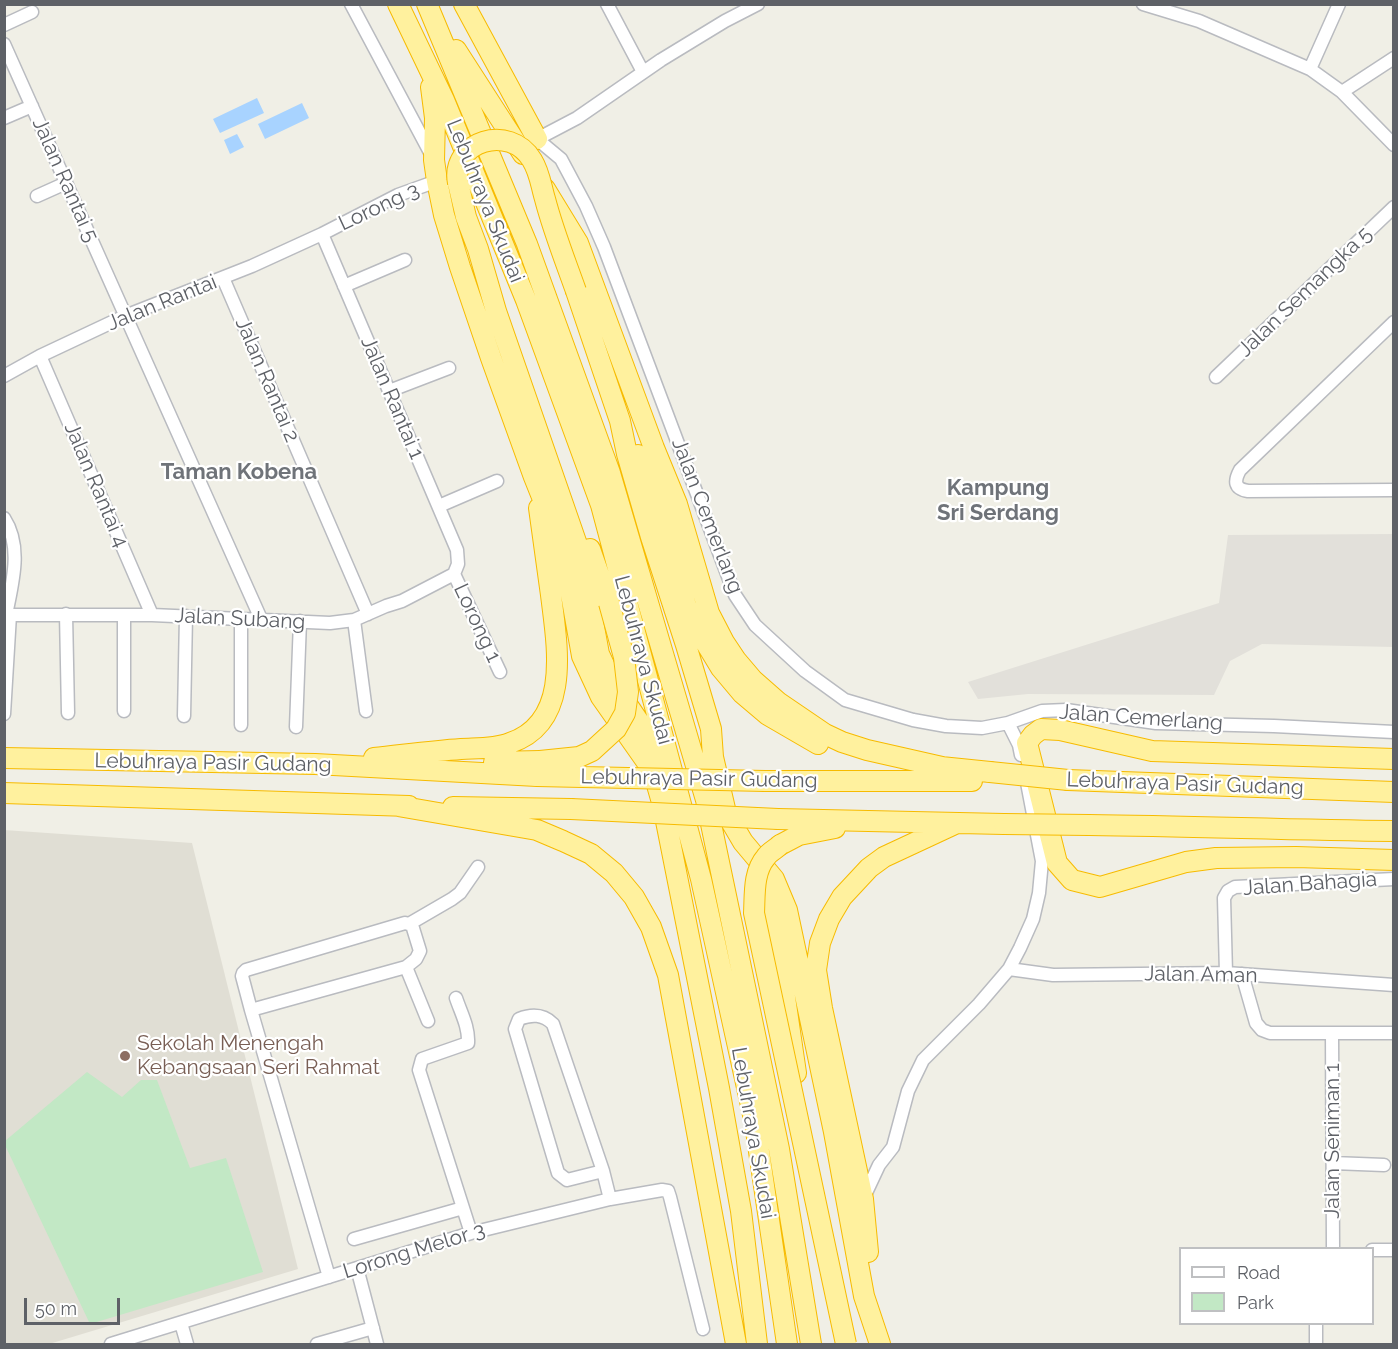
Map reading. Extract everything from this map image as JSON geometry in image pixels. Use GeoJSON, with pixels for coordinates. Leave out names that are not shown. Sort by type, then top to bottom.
{"type":"FeatureCollection","features":[{"type":"Feature","properties":{"kind":"highway","name":"Lebuhraya Skudai"},"geometry":{"type":"LineString","coordinates":[[398,4],[444,100],[526,300],[601,505],[701,879],[755,1124],[787,1344]]}},
{"type":"Feature","properties":{"kind":"highway"},"geometry":{"type":"LineString","coordinates":[[465,4],[537,139]]}},
{"type":"Feature","properties":{"kind":"highway"},"geometry":{"type":"LineString","coordinates":[[427,5],[578,243],[677,504],[709,613],[736,660],[753,680],[778,702],[825,734],[867,750],[992,776]]}},
{"type":"Feature","properties":{"kind":"highway","name":"Lebuhraya Skudai"},"geometry":{"type":"LineString","coordinates":[[427,5],[526,244],[610,473],[706,800],[779,1149],[811,1344]]}},
{"type":"Feature","properties":{"kind":"highway"},"geometry":{"type":"LineString","coordinates":[[427,65],[435,118],[436,181],[444,215],[491,358],[556,532],[571,594],[582,656],[601,697],[653,771],[663,806],[741,1210],[757,1344]]}},
{"type":"Feature","properties":{"kind":"highway"},"geometry":{"type":"LineString","coordinates":[[510,133],[537,139]]}},
{"type":"Feature","properties":{"kind":"highway"},"geometry":{"type":"LineString","coordinates":[[677,790],[658,750],[612,682],[599,654],[581,556],[466,217],[457,169],[470,150],[483,142],[502,139],[526,151],[539,172],[545,199],[620,421],[627,454],[686,606],[721,668],[742,693],[768,715],[820,745],[840,753],[889,764],[942,766]]}},
{"type":"Feature","properties":{"kind":"highway"},"geometry":{"type":"LineString","coordinates":[[458,183],[555,440],[609,603],[624,657],[628,692],[625,713],[616,729],[592,751],[538,769]]}},
{"type":"Feature","properties":{"kind":"highway"},"geometry":{"type":"LineString","coordinates":[[315,764],[485,748],[510,744],[533,732],[548,710],[556,683],[558,654],[534,477]]}},
{"type":"Feature","properties":{"kind":"highway"},"geometry":{"type":"LineString","coordinates":[[659,537],[686,645],[711,729],[713,756],[726,813],[743,842],[774,879],[787,910],[834,1132],[864,1296],[880,1344]]}},
{"type":"Feature","properties":{"kind":"highway"},"geometry":{"type":"LineString","coordinates":[[1394,759],[1152,751],[1060,730],[1041,729],[1027,743],[1057,863],[1072,880],[1100,887],[1186,862],[1216,858],[1296,857],[1394,860]]}},
{"type":"Feature","properties":{"kind":"highway","name":"Lebuhraya Pasir Gudang"},"geometry":{"type":"LineString","coordinates":[[4,758],[538,769],[765,781],[992,776],[1394,792]]}},
{"type":"Feature","properties":{"kind":"highway","name":"Lebuhraya Pasir Gudang"},"geometry":{"type":"LineString","coordinates":[[4,793],[398,806],[571,808],[778,819],[957,824],[1394,831]]}},
{"type":"Feature","properties":{"kind":"highway"},"geometry":{"type":"LineString","coordinates":[[706,800],[734,851],[760,883],[772,908],[797,1079],[854,1344]]}},
{"type":"Feature","properties":{"kind":"highway"},"geometry":{"type":"LineString","coordinates":[[398,806],[537,830],[591,854],[614,873],[634,897],[651,927],[668,975],[738,1344]]}},
{"type":"Feature","properties":{"kind":"highway"},"geometry":{"type":"LineString","coordinates":[[846,1344],[754,913],[759,869],[766,857],[780,844],[799,835],[877,821]]}},
{"type":"Feature","properties":{"kind":"highway"},"geometry":{"type":"LineString","coordinates":[[880,1344],[872,1298],[863,1199],[816,970],[820,943],[829,919],[842,897],[869,868],[884,857],[957,824]]}},
{"type":"Feature","properties":{"kind":"street"},"geometry":{"type":"LineString","coordinates":[[351,4],[434,160]]}},
{"type":"Feature","properties":{"kind":"street"},"geometry":{"type":"LineString","coordinates":[[607,4],[643,72]]}},
{"type":"Feature","properties":{"kind":"street"},"geometry":{"type":"LineString","coordinates":[[537,139],[583,114],[643,72],[725,21],[758,4]]}},
{"type":"Feature","properties":{"kind":"street"},"geometry":{"type":"LineString","coordinates":[[1143,4],[1199,21],[1310,69],[1342,92],[1392,142]]}},
{"type":"Feature","properties":{"kind":"street"},"geometry":{"type":"LineString","coordinates":[[1310,69],[1339,4]]}},
{"type":"Feature","properties":{"kind":"street"},"geometry":{"type":"LineString","coordinates":[[4,25],[32,12]]}},
{"type":"Feature","properties":{"kind":"street","name":"Jalan Rantai 5"},"geometry":{"type":"LineString","coordinates":[[4,45],[261,619]]}},
{"type":"Feature","properties":{"kind":"street"},"geometry":{"type":"LineString","coordinates":[[1342,92],[1394,58]]}},
{"type":"Feature","properties":{"kind":"street"},"geometry":{"type":"LineString","coordinates":[[4,118],[32,106]]}},
{"type":"Feature","properties":{"kind":"street","name":"Jalan Cemerlang"},"geometry":{"type":"LineString","coordinates":[[537,139],[561,159],[586,206],[604,247],[735,595],[755,625],[805,671],[845,700],[913,720],[946,726],[982,728],[1008,723],[1042,711],[1066,710],[1155,723],[1394,732]]}},
{"type":"Feature","properties":{"kind":"street","name":"Lorong 3"},"geometry":{"type":"LineString","coordinates":[[322,234],[398,195],[436,181]]}},
{"type":"Feature","properties":{"kind":"street"},"geometry":{"type":"LineString","coordinates":[[36,196],[66,183]]}},
{"type":"Feature","properties":{"kind":"street","name":"Jalan Semangka 5"},"geometry":{"type":"LineString","coordinates":[[1216,377],[1394,207]]}},
{"type":"Feature","properties":{"kind":"street","name":"Jalan Rantai"},"geometry":{"type":"LineString","coordinates":[[4,376],[40,356],[125,316],[223,278],[322,234]]}},
{"type":"Feature","properties":{"kind":"street","name":"Jalan Rantai 1"},"geometry":{"type":"LineString","coordinates":[[322,234],[457,550],[456,569]]}},
{"type":"Feature","properties":{"kind":"street"},"geometry":{"type":"LineString","coordinates":[[344,286],[405,260]]}},
{"type":"Feature","properties":{"kind":"street","name":"Jalan Rantai 2"},"geometry":{"type":"LineString","coordinates":[[223,278],[368,614]]}},
{"type":"Feature","properties":{"kind":"street"},"geometry":{"type":"LineString","coordinates":[[1394,322],[1240,470],[1235,478],[1241,490],[1248,491],[1394,490]]}},
{"type":"Feature","properties":{"kind":"street","name":"Jalan Rantai 4"},"geometry":{"type":"LineString","coordinates":[[40,356],[152,615]]}},
{"type":"Feature","properties":{"kind":"street"},"geometry":{"type":"LineString","coordinates":[[389,391],[449,368]]}},
{"type":"Feature","properties":{"kind":"street"},"geometry":{"type":"LineString","coordinates":[[439,506],[497,481]]}},
{"type":"Feature","properties":{"kind":"street"},"geometry":{"type":"LineString","coordinates":[[4,518],[12,536],[15,562],[7,615],[4,714]]}},
{"type":"Feature","properties":{"kind":"street","name":"Jalan Subang"},"geometry":{"type":"LineString","coordinates":[[7,615],[152,615],[330,623],[354,620],[402,601],[456,569]]}},
{"type":"Feature","properties":{"kind":"street","name":"Lorong 1"},"geometry":{"type":"LineString","coordinates":[[456,569],[500,672]]}},
{"type":"Feature","properties":{"kind":"street"},"geometry":{"type":"LineString","coordinates":[[66,614],[68,713]]}},
{"type":"Feature","properties":{"kind":"street"},"geometry":{"type":"LineString","coordinates":[[124,615],[124,711]]}},
{"type":"Feature","properties":{"kind":"street"},"geometry":{"type":"LineString","coordinates":[[184,716],[186,616]]}},
{"type":"Feature","properties":{"kind":"street"},"geometry":{"type":"LineString","coordinates":[[241,618],[241,725]]}},
{"type":"Feature","properties":{"kind":"street"},"geometry":{"type":"LineString","coordinates":[[354,620],[366,711]]}},
{"type":"Feature","properties":{"kind":"street"},"geometry":{"type":"LineString","coordinates":[[297,727],[300,621]]}},
{"type":"Feature","properties":{"kind":"street"},"geometry":{"type":"LineString","coordinates":[[863,1199],[879,1164],[893,1147],[909,1091],[923,1060],[979,1004],[1009,969],[1033,919],[1039,893],[1042,861],[1019,745],[1008,723]]}},
{"type":"Feature","properties":{"kind":"street"},"geometry":{"type":"LineString","coordinates":[[251,1010],[406,967],[416,959],[420,951],[412,925],[409,924],[460,893],[477,867]]}},
{"type":"Feature","properties":{"kind":"street","name":"Jalan Bahagia"},"geometry":{"type":"LineString","coordinates":[[1226,973],[1224,898],[1228,891],[1235,887],[1394,879]]}},
{"type":"Feature","properties":{"kind":"street","name":"Lorong Melor 3"},"geometry":{"type":"LineString","coordinates":[[409,924],[402,924],[246,970],[242,976],[329,1277],[471,1233],[610,1199],[662,1190],[668,1191],[703,1329]]}},
{"type":"Feature","properties":{"kind":"street"},"geometry":{"type":"LineString","coordinates":[[406,967],[428,1021]]}},
{"type":"Feature","properties":{"kind":"street","name":"Jalan Aman"},"geometry":{"type":"LineString","coordinates":[[1009,969],[1053,975],[1226,973],[1394,985]]}},
{"type":"Feature","properties":{"kind":"street"},"geometry":{"type":"LineString","coordinates":[[1242,974],[1257,1023],[1262,1030],[1270,1033],[1394,1033]]}},
{"type":"Feature","properties":{"kind":"street"},"geometry":{"type":"LineString","coordinates":[[456,998],[466,1026],[468,1043],[422,1059],[419,1070],[471,1233]]}},
{"type":"Feature","properties":{"kind":"street"},"geometry":{"type":"LineString","coordinates":[[603,1171],[567,1180],[558,1173],[515,1029],[519,1019],[531,1015],[542,1016],[553,1024],[603,1171],[610,1199]]}},
{"type":"Feature","properties":{"kind":"street","name":"Jalan Seniman 1"},"geometry":{"type":"LineString","coordinates":[[1332,1033],[1333,1247]]}},
{"type":"Feature","properties":{"kind":"street"},"geometry":{"type":"LineString","coordinates":[[1333,1163],[1384,1165]]}},
{"type":"Feature","properties":{"kind":"street"},"geometry":{"type":"LineString","coordinates":[[354,1239],[463,1208]]}},
{"type":"Feature","properties":{"kind":"street"},"geometry":{"type":"LineString","coordinates":[[1374,1250],[1394,1251]]}},
{"type":"Feature","properties":{"kind":"street"},"geometry":{"type":"LineString","coordinates":[[357,1268],[377,1344]]}},
{"type":"Feature","properties":{"kind":"street"},"geometry":{"type":"LineString","coordinates":[[111,1344],[329,1277]]}},
{"type":"Feature","properties":{"kind":"street"},"geometry":{"type":"LineString","coordinates":[[181,1323],[187,1344]]}},
{"type":"Feature","properties":{"kind":"street"},"geometry":{"type":"LineString","coordinates":[[1316,1325],[1316,1344]]}},
{"type":"Feature","properties":{"kind":"street"},"geometry":{"type":"LineString","coordinates":[[316,1344],[373,1328]]}},
{"type":"Feature","properties":{"kind":"shaded area"},"geometry":{"type":"Polygon","coordinates":[[[1393,534],[1393,647],[1262,644],[1230,661],[1214,695],[1028,694],[978,699],[968,682],[1219,603],[1228,535],[1393,534]]]}},
{"type":"Feature","properties":{"kind":"shaded area","name":"Sekolah Menengah Kebangsaan Seri Rahmat"},"geometry":{"type":"Polygon","coordinates":[[[4,830],[192,843],[298,1269],[49,1344],[5,1344],[4,830]]]}},
{"type":"Feature","properties":{"kind":"green space"},"geometry":{"type":"Polygon","coordinates":[[[87,1072],[122,1097],[141,1080],[157,1080],[190,1168],[226,1158],[263,1272],[90,1324],[4,1143],[87,1072]]]}},
{"type":"Feature","properties":{"kind":"water"},"geometry":{"type":"Polygon","coordinates":[[[257,98],[264,113],[220,133],[213,119],[257,98]]]}},
{"type":"Feature","properties":{"kind":"water"},"geometry":{"type":"Polygon","coordinates":[[[302,103],[309,118],[265,139],[258,124],[302,103]]]}},
{"type":"Feature","properties":{"kind":"water"},"geometry":{"type":"Polygon","coordinates":[[[237,134],[244,147],[230,154],[224,140],[237,134]]]}},
{"type":"Feature","properties":{"kind":"place","name":"Sekolah Menengah Kebangsaan Seri Rahmat"},"geometry":{"type":"Point","coordinates":[125,1056]}},
{"type":"Feature","properties":{"kind":"district","name":"Taman Kobena"},"geometry":{"type":"Point","coordinates":[239,472]}},
{"type":"Feature","properties":{"kind":"district","name":"Kampung Sri Serdang"},"geometry":{"type":"Point","coordinates":[998,500]}}]}
